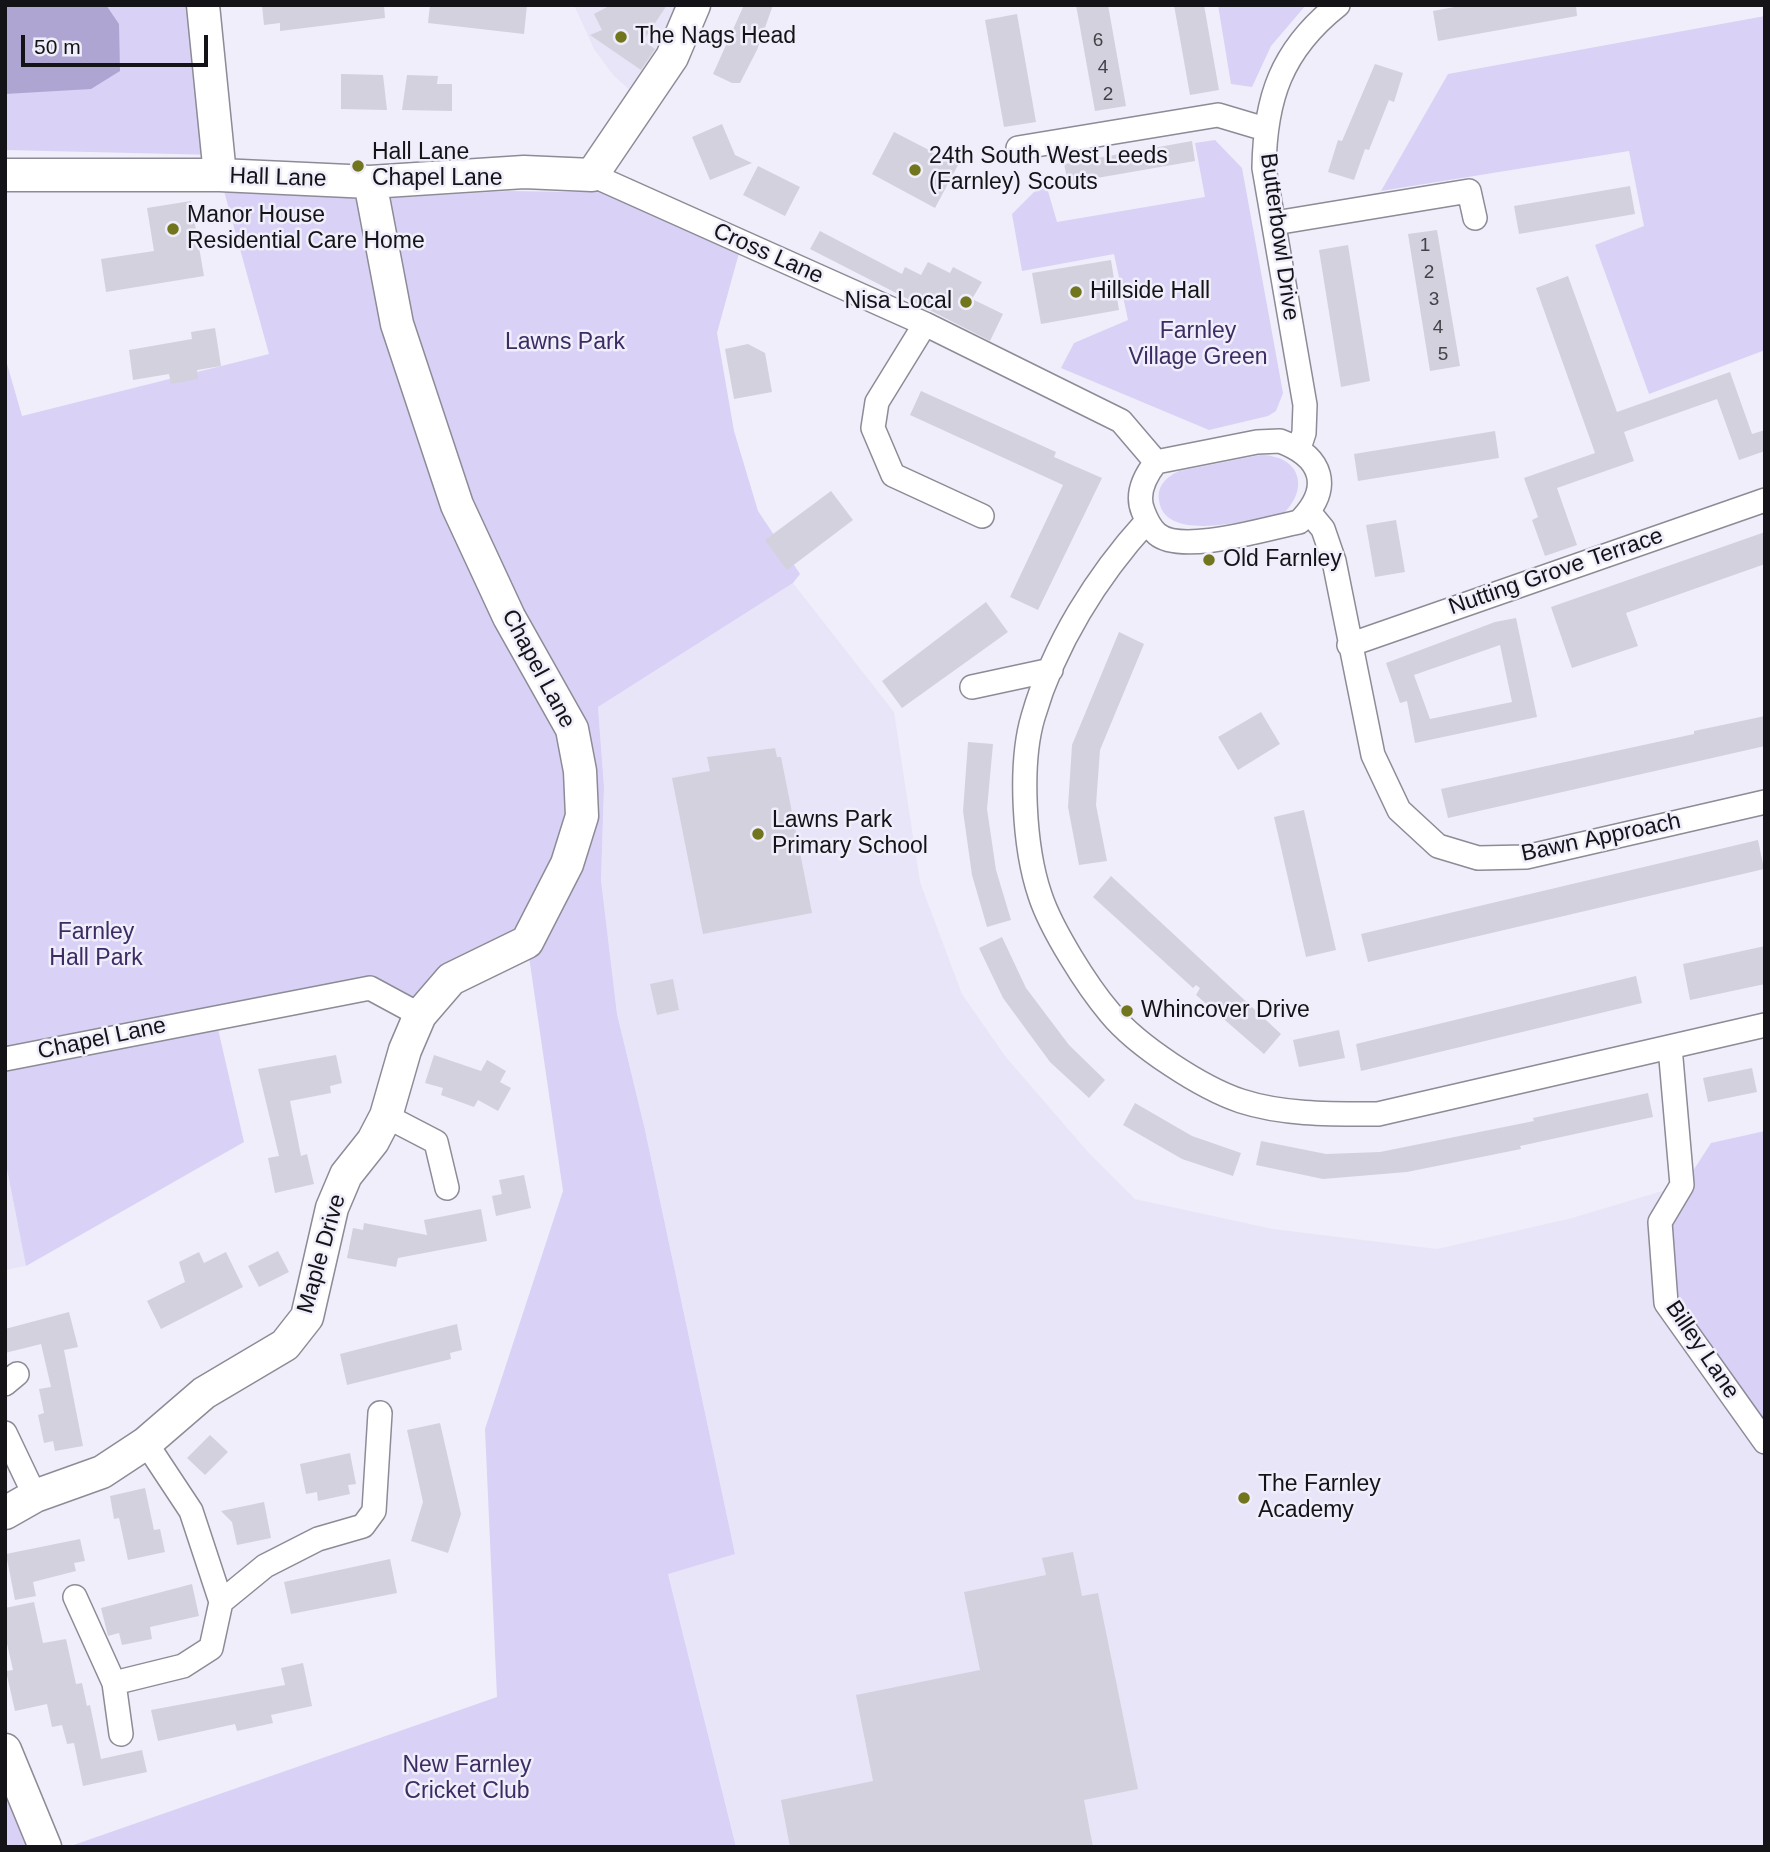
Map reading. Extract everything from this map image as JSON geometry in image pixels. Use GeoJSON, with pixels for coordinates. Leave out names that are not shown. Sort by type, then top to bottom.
{"type":"FeatureCollection","features":[{"type":"Feature","properties":{"kind":"street"},"geometry":{"type":"LineString","coordinates":[[203,5],[220,176]]}},
{"type":"Feature","properties":{"kind":"street"},"geometry":{"type":"LineString","coordinates":[[592,175],[672,57],[694,5]]}},
{"type":"Feature","properties":{"kind":"street","name":"Butterbowl Drive"},"geometry":{"type":"LineString","coordinates":[[1300,448],[1304,433],[1305,405],[1264,168],[1265,130],[1275,84],[1293,51],[1338,5]]}},
{"type":"Feature","properties":{"kind":"street"},"geometry":{"type":"LineString","coordinates":[[1018,148],[1218,115],[1265,130]]}},
{"type":"Feature","properties":{"kind":"street","name":"Hall Lane"},"geometry":{"type":"LineString","coordinates":[[5,175],[220,176],[370,182],[524,172],[592,175]]}},
{"type":"Feature","properties":{"kind":"street","name":"Cross Lane"},"geometry":{"type":"LineString","coordinates":[[592,175],[925,324],[1121,421],[1156,462]]}},
{"type":"Feature","properties":{"kind":"street","name":"Chapel Lane"},"geometry":{"type":"LineString","coordinates":[[5,1059],[370,988],[420,1015],[451,979],[527,942],[567,864],[582,816],[580,771],[572,729],[509,617],[457,505],[397,324],[370,182]]}},
{"type":"Feature","properties":{"kind":"street"},"geometry":{"type":"LineString","coordinates":[[1275,223],[1469,191],[1475,218]]}},
{"type":"Feature","properties":{"kind":"street"},"geometry":{"type":"LineString","coordinates":[[925,324],[877,402],[873,428],[893,475],[982,516]]}},
{"type":"Feature","properties":{"kind":"street"},"geometry":{"type":"LineString","coordinates":[[1280,441],[1300,448],[1312,458],[1319,485],[1309,512],[1298,522],[1224,538],[1178,542],[1158,535],[1147,521],[1140,504],[1145,476],[1156,462],[1257,442],[1280,441]]}},
{"type":"Feature","properties":{"kind":"street","name":"Nutting Grove Terrace"},"geometry":{"type":"LineString","coordinates":[[1349,645],[1765,500]]}},
{"type":"Feature","properties":{"kind":"street"},"geometry":{"type":"LineString","coordinates":[[1309,512],[1322,529],[1334,561],[1349,645]]}},
{"type":"Feature","properties":{"kind":"street"},"geometry":{"type":"LineString","coordinates":[[1147,521],[1095,587],[1063,639],[1032,717],[1025,764],[1027,826],[1040,895],[1064,944],[1111,1014],[1185,1076],[1242,1101],[1320,1115],[1378,1114],[1765,1025]]}},
{"type":"Feature","properties":{"kind":"street","name":"Bawn Approach"},"geometry":{"type":"LineString","coordinates":[[1349,645],[1373,755],[1399,810],[1438,846],[1478,858],[1526,857],[1765,802]]}},
{"type":"Feature","properties":{"kind":"street"},"geometry":{"type":"LineString","coordinates":[[972,687],[1051,670]]}},
{"type":"Feature","properties":{"kind":"street","name":"Maple Drive"},"geometry":{"type":"LineString","coordinates":[[5,1513],[35,1496],[102,1472],[146,1443],[204,1393],[285,1345],[307,1317],[332,1208],[346,1175],[373,1141],[386,1116],[405,1050],[420,1015]]}},
{"type":"Feature","properties":{"kind":"street","name":"Billey Lane"},"geometry":{"type":"LineString","coordinates":[[1670,1047],[1682,1185],[1660,1222],[1666,1303],[1765,1442]]}},
{"type":"Feature","properties":{"kind":"street"},"geometry":{"type":"LineString","coordinates":[[386,1116],[436,1142],[447,1188]]}},
{"type":"Feature","properties":{"kind":"street"},"geometry":{"type":"LineString","coordinates":[[221,1602],[265,1566],[318,1539],[363,1526],[374,1511],[380,1413]]}},
{"type":"Feature","properties":{"kind":"street"},"geometry":{"type":"LineString","coordinates":[[5,1433],[35,1496]]}},
{"type":"Feature","properties":{"kind":"street"},"geometry":{"type":"LineString","coordinates":[[114,1683],[183,1666],[211,1648],[221,1602],[191,1511],[146,1443]]}},
{"type":"Feature","properties":{"kind":"street"},"geometry":{"type":"LineString","coordinates":[[75,1597],[114,1683],[121,1734]]}},
{"type":"Feature","properties":{"kind":"street"},"geometry":{"type":"LineString","coordinates":[[5,1750],[45,1847]]}},
{"type":"Feature","properties":{"kind":"shaded area"},"geometry":{"type":"Polygon","coordinates":[[[5,5],[106,5],[119,24],[120,71],[91,89],[5,94],[5,5]]]}},
{"type":"Feature","properties":{"kind":"shaded area"},"geometry":{"type":"Polygon","coordinates":[[[574,5],[680,5],[659,51],[632,92],[613,75],[594,49],[574,5]]]}},
{"type":"Feature","properties":{"kind":"shaded area","name":"The Farnley Academy"},"geometry":{"type":"Polygon","coordinates":[[[793,583],[894,712],[920,882],[962,994],[1005,1056],[1088,1152],[1135,1199],[1273,1229],[1437,1249],[1572,1218],[1682,1185],[1765,1442],[1765,1847],[736,1847],[668,1573],[735,1554],[645,1130],[617,1014],[601,880],[604,787],[598,707],[793,583]]]}},
{"type":"Feature","properties":{"kind":"shaded area"},"geometry":{"type":"Polygon","coordinates":[[[5,1159],[26,1266],[5,1270],[5,1159]]]}},
{"type":"Feature","properties":{"kind":"green space"},"geometry":{"type":"Polygon","coordinates":[[[5,5],[203,5],[218,155],[5,150],[5,5]]]}},
{"type":"Feature","properties":{"kind":"green space"},"geometry":{"type":"Polygon","coordinates":[[[1218,5],[1306,5],[1271,46],[1252,87],[1231,84],[1218,5]]]}},
{"type":"Feature","properties":{"kind":"green space"},"geometry":{"type":"Polygon","coordinates":[[[1765,16],[1765,350],[1649,394],[1595,245],[1644,226],[1629,151],[1381,191],[1448,74],[1765,16]]]}},
{"type":"Feature","properties":{"kind":"green space","name":"Farnley Village Green"},"geometry":{"type":"Polygon","coordinates":[[[1215,140],[1242,168],[1283,393],[1276,411],[1268,416],[1209,430],[1061,368],[1074,343],[1128,320],[1114,254],[1022,271],[1012,214],[1045,181],[1057,222],[1205,197],[1195,143],[1215,140]]]}},
{"type":"Feature","properties":{"kind":"green space"},"geometry":{"type":"Polygon","coordinates":[[[592,175],[742,242],[717,333],[734,431],[758,511],[800,574],[793,583],[598,707],[604,787],[601,880],[617,1014],[645,1130],[735,1554],[668,1574],[736,1847],[68,1847],[497,1697],[485,1429],[563,1191],[527,943],[420,1015],[369,988],[215,1016],[244,1142],[26,1266],[5,1159],[5,357],[22,416],[269,354],[224,191],[373,199],[507,191],[584,192],[592,175]]]}},
{"type":"Feature","properties":{"kind":"green space"},"geometry":{"type":"Polygon","coordinates":[[[1260,455],[1284,460],[1296,474],[1297,493],[1284,513],[1212,526],[1176,522],[1165,514],[1159,500],[1160,490],[1164,482],[1175,473],[1260,455]]]}},
{"type":"Feature","properties":{"kind":"green space"},"geometry":{"type":"Polygon","coordinates":[[[1765,1131],[1765,1442],[1666,1303],[1660,1222],[1711,1143],[1765,1131]]]}},
{"type":"Feature","properties":{"kind":"green space"},"geometry":{"type":"Polygon","coordinates":[[[5,1750],[45,1847],[5,1847],[5,1750]]]}},
{"type":"Feature","properties":{"kind":"building"},"geometry":{"type":"Polygon","coordinates":[[[262,5],[384,5],[385,18],[280,31],[280,23],[264,25],[262,5]]]}},
{"type":"Feature","properties":{"kind":"building"},"geometry":{"type":"Polygon","coordinates":[[[430,5],[527,5],[524,34],[428,23],[430,5]]]}},
{"type":"Feature","properties":{"kind":"building","name":"The Nags Head"},"geometry":{"type":"Polygon","coordinates":[[[611,5],[667,5],[643,41],[655,49],[641,70],[590,35],[602,30],[594,14],[611,5]]]}},
{"type":"Feature","properties":{"kind":"building"},"geometry":{"type":"Polygon","coordinates":[[[744,5],[773,5],[757,50],[740,83],[732,83],[713,74],[744,5]]]}},
{"type":"Feature","properties":{"kind":"building"},"geometry":{"type":"Polygon","coordinates":[[[1076,5],[1108,5],[1126,106],[1095,111],[1076,5]]]}},
{"type":"Feature","properties":{"kind":"building"},"geometry":{"type":"Polygon","coordinates":[[[1174,5],[1204,5],[1219,90],[1190,95],[1174,5]]]}},
{"type":"Feature","properties":{"kind":"building"},"geometry":{"type":"Polygon","coordinates":[[[1465,5],[1576,5],[1577,16],[1438,41],[1433,11],[1465,5]]]}},
{"type":"Feature","properties":{"kind":"building"},"geometry":{"type":"Polygon","coordinates":[[[1017,14],[1036,122],[1004,127],[985,20],[1017,14]]]}},
{"type":"Feature","properties":{"kind":"building"},"geometry":{"type":"Polygon","coordinates":[[[1375,64],[1403,73],[1394,102],[1389,100],[1369,150],[1365,149],[1354,180],[1328,172],[1338,140],[1342,141],[1375,64]]]}},
{"type":"Feature","properties":{"kind":"building"},"geometry":{"type":"Polygon","coordinates":[[[341,74],[383,75],[387,110],[341,109],[341,74]]]}},
{"type":"Feature","properties":{"kind":"building"},"geometry":{"type":"Polygon","coordinates":[[[407,75],[438,76],[437,84],[452,84],[452,111],[402,110],[407,75]]]}},
{"type":"Feature","properties":{"kind":"building"},"geometry":{"type":"Polygon","coordinates":[[[722,124],[735,155],[752,163],[710,180],[692,137],[722,124]]]}},
{"type":"Feature","properties":{"kind":"building","name":"24th South West Leeds (Farnley) Scouts"},"geometry":{"type":"Polygon","coordinates":[[[894,132],[958,165],[935,208],[872,174],[894,132]]]}},
{"type":"Feature","properties":{"kind":"building"},"geometry":{"type":"Polygon","coordinates":[[[1192,141],[1195,161],[1068,183],[1064,164],[1192,141]]]}},
{"type":"Feature","properties":{"kind":"building"},"geometry":{"type":"Polygon","coordinates":[[[758,166],[800,187],[785,216],[743,195],[758,166]]]}},
{"type":"Feature","properties":{"kind":"building"},"geometry":{"type":"Polygon","coordinates":[[[1630,186],[1635,214],[1519,234],[1514,206],[1630,186]]]}},
{"type":"Feature","properties":{"kind":"building","name":"Manor House Residential Care Home"},"geometry":{"type":"Polygon","coordinates":[[[191,201],[204,276],[106,292],[101,259],[154,251],[147,208],[191,201]]]}},
{"type":"Feature","properties":{"kind":"building"},"geometry":{"type":"Polygon","coordinates":[[[1437,230],[1460,366],[1430,371],[1408,234],[1437,230]]]}},
{"type":"Feature","properties":{"kind":"building"},"geometry":{"type":"Polygon","coordinates":[[[820,231],[902,274],[905,267],[921,275],[928,262],[950,273],[953,267],[982,282],[972,299],[1003,314],[990,341],[810,249],[820,231]]]}},
{"type":"Feature","properties":{"kind":"building"},"geometry":{"type":"Polygon","coordinates":[[[1348,245],[1370,381],[1341,387],[1319,250],[1348,245]]]}},
{"type":"Feature","properties":{"kind":"building","name":"Hillside Hall"},"geometry":{"type":"Polygon","coordinates":[[[1111,260],[1119,310],[1041,324],[1032,273],[1111,260]]]}},
{"type":"Feature","properties":{"kind":"building"},"geometry":{"type":"Polygon","coordinates":[[[1568,276],[1617,412],[1730,372],[1752,434],[1765,430],[1765,451],[1739,460],[1717,399],[1624,432],[1634,461],[1557,488],[1577,545],[1545,556],[1532,520],[1538,517],[1524,478],[1595,453],[1536,288],[1568,276]]]}},
{"type":"Feature","properties":{"kind":"building"},"geometry":{"type":"Polygon","coordinates":[[[215,328],[221,366],[197,370],[198,379],[171,384],[169,374],[133,380],[129,350],[192,339],[191,332],[215,328]]]}},
{"type":"Feature","properties":{"kind":"building"},"geometry":{"type":"Polygon","coordinates":[[[748,344],[765,353],[772,392],[734,399],[725,349],[748,344]]]}},
{"type":"Feature","properties":{"kind":"building"},"geometry":{"type":"Polygon","coordinates":[[[921,391],[1056,452],[1054,457],[1102,478],[1038,610],[1010,597],[1063,485],[910,415],[921,391]]]}},
{"type":"Feature","properties":{"kind":"building"},"geometry":{"type":"Polygon","coordinates":[[[1495,431],[1499,458],[1358,481],[1354,454],[1495,431]]]}},
{"type":"Feature","properties":{"kind":"building"},"geometry":{"type":"Polygon","coordinates":[[[831,491],[853,520],[787,570],[765,540],[831,491]]]}},
{"type":"Feature","properties":{"kind":"building"},"geometry":{"type":"Polygon","coordinates":[[[1396,520],[1405,572],[1375,577],[1366,525],[1396,520]]]}},
{"type":"Feature","properties":{"kind":"building"},"geometry":{"type":"Polygon","coordinates":[[[1765,532],[1765,564],[1626,613],[1638,646],[1572,668],[1551,607],[1765,532]]]}},
{"type":"Feature","properties":{"kind":"building"},"geometry":{"type":"Polygon","coordinates":[[[986,602],[1008,632],[902,708],[882,681],[986,602]]]}},
{"type":"Feature","properties":{"kind":"building"},"geometry":{"type":"Polygon","coordinates":[[[1516,618],[1537,717],[1415,743],[1407,701],[1400,703],[1386,663],[1495,622],[1516,618]],[[1500,645],[1414,675],[1430,719],[1512,702],[1500,645]]]}},
{"type":"Feature","properties":{"kind":"building"},"geometry":{"type":"Polygon","coordinates":[[[1119,632],[1144,644],[1100,750],[1096,805],[1107,861],[1079,865],[1068,807],[1072,745],[1119,632]]]}},
{"type":"Feature","properties":{"kind":"building"},"geometry":{"type":"Polygon","coordinates":[[[1261,712],[1280,744],[1238,770],[1218,737],[1261,712]]]}},
{"type":"Feature","properties":{"kind":"building"},"geometry":{"type":"Polygon","coordinates":[[[1765,716],[1765,746],[1448,818],[1441,789],[1765,716]]]}},
{"type":"Feature","properties":{"kind":"building"},"geometry":{"type":"Polygon","coordinates":[[[968,742],[993,744],[987,809],[996,870],[1011,920],[987,927],[972,875],[963,811],[968,742]]]}},
{"type":"Feature","properties":{"kind":"building"},"geometry":{"type":"Polygon","coordinates":[[[775,748],[777,757],[781,757],[812,913],[703,934],[672,778],[710,771],[707,757],[775,748]]]}},
{"type":"Feature","properties":{"kind":"building"},"geometry":{"type":"Polygon","coordinates":[[[1304,810],[1336,950],[1306,957],[1274,817],[1304,810]]]}},
{"type":"Feature","properties":{"kind":"building"},"geometry":{"type":"Polygon","coordinates":[[[1758,840],[1764,869],[1368,962],[1361,934],[1758,840]]]}},
{"type":"Feature","properties":{"kind":"building"},"geometry":{"type":"Polygon","coordinates":[[[1111,876],[1281,1034],[1264,1054],[1196,995],[1200,988],[1196,985],[1193,988],[1093,897],[1111,876]]]}},
{"type":"Feature","properties":{"kind":"building"},"geometry":{"type":"Polygon","coordinates":[[[1002,937],[1026,988],[1069,1045],[1105,1080],[1089,1098],[1050,1062],[1003,998],[979,948],[1002,937]]]}},
{"type":"Feature","properties":{"kind":"building"},"geometry":{"type":"Polygon","coordinates":[[[1765,946],[1765,984],[1690,1000],[1683,964],[1765,946]]]}},
{"type":"Feature","properties":{"kind":"building"},"geometry":{"type":"Polygon","coordinates":[[[1636,976],[1642,1003],[1361,1071],[1356,1044],[1636,976]]]}},
{"type":"Feature","properties":{"kind":"building"},"geometry":{"type":"Polygon","coordinates":[[[673,979],[679,1010],[657,1015],[650,984],[673,979]]]}},
{"type":"Feature","properties":{"kind":"building"},"geometry":{"type":"Polygon","coordinates":[[[1339,1030],[1345,1058],[1299,1067],[1293,1040],[1339,1030]]]}},
{"type":"Feature","properties":{"kind":"building"},"geometry":{"type":"Polygon","coordinates":[[[336,1055],[342,1083],[330,1086],[331,1093],[290,1101],[301,1156],[307,1154],[314,1184],[275,1193],[268,1158],[279,1156],[258,1069],[336,1055]]]}},
{"type":"Feature","properties":{"kind":"building"},"geometry":{"type":"Polygon","coordinates":[[[434,1055],[481,1071],[487,1060],[506,1071],[500,1082],[511,1088],[498,1111],[478,1100],[474,1107],[441,1095],[443,1088],[425,1083],[434,1055]]]}},
{"type":"Feature","properties":{"kind":"building"},"geometry":{"type":"Polygon","coordinates":[[[1752,1068],[1757,1092],[1708,1102],[1703,1078],[1752,1068]]]}},
{"type":"Feature","properties":{"kind":"building"},"geometry":{"type":"Polygon","coordinates":[[[1648,1093],[1653,1117],[1520,1146],[1521,1149],[1407,1172],[1323,1179],[1256,1165],[1261,1141],[1326,1154],[1380,1152],[1534,1121],[1533,1118],[1648,1093]]]}},
{"type":"Feature","properties":{"kind":"building"},"geometry":{"type":"Polygon","coordinates":[[[1135,1103],[1192,1136],[1241,1153],[1233,1176],[1182,1159],[1123,1125],[1135,1103]]]}},
{"type":"Feature","properties":{"kind":"building"},"geometry":{"type":"Polygon","coordinates":[[[524,1175],[531,1208],[496,1216],[492,1196],[502,1194],[499,1180],[524,1175]]]}},
{"type":"Feature","properties":{"kind":"building"},"geometry":{"type":"Polygon","coordinates":[[[481,1209],[487,1241],[398,1258],[396,1267],[347,1258],[353,1228],[363,1230],[364,1223],[427,1235],[424,1220],[481,1209]]]}},
{"type":"Feature","properties":{"kind":"building"},"geometry":{"type":"Polygon","coordinates":[[[278,1251],[289,1272],[259,1287],[248,1266],[278,1251]]]}},
{"type":"Feature","properties":{"kind":"building"},"geometry":{"type":"Polygon","coordinates":[[[199,1252],[204,1263],[226,1252],[243,1287],[161,1329],[147,1301],[185,1282],[179,1262],[199,1252]]]}},
{"type":"Feature","properties":{"kind":"building"},"geometry":{"type":"Polygon","coordinates":[[[69,1312],[78,1347],[64,1350],[83,1446],[55,1451],[53,1441],[44,1443],[38,1415],[44,1413],[39,1389],[51,1387],[41,1344],[5,1353],[5,1329],[69,1312]]]}},
{"type":"Feature","properties":{"kind":"building"},"geometry":{"type":"Polygon","coordinates":[[[457,1324],[462,1350],[450,1353],[451,1359],[347,1385],[340,1354],[457,1324]]]}},
{"type":"Feature","properties":{"kind":"building"},"geometry":{"type":"Polygon","coordinates":[[[440,1423],[461,1514],[448,1553],[411,1541],[423,1502],[407,1430],[440,1423]]]}},
{"type":"Feature","properties":{"kind":"building"},"geometry":{"type":"Polygon","coordinates":[[[210,1435],[228,1452],[205,1475],[187,1458],[210,1435]]]}},
{"type":"Feature","properties":{"kind":"building"},"geometry":{"type":"Polygon","coordinates":[[[350,1453],[356,1484],[348,1485],[350,1494],[318,1501],[317,1492],[306,1494],[300,1464],[350,1453]]]}},
{"type":"Feature","properties":{"kind":"building"},"geometry":{"type":"Polygon","coordinates":[[[145,1488],[154,1530],[160,1529],[165,1552],[128,1560],[119,1518],[114,1519],[110,1496],[145,1488]]]}},
{"type":"Feature","properties":{"kind":"building"},"geometry":{"type":"Polygon","coordinates":[[[264,1502],[271,1538],[237,1545],[232,1522],[221,1511],[264,1502]]]}},
{"type":"Feature","properties":{"kind":"building"},"geometry":{"type":"Polygon","coordinates":[[[80,1539],[85,1561],[74,1563],[76,1571],[33,1582],[36,1596],[15,1600],[6,1554],[80,1539]]]}},
{"type":"Feature","properties":{"kind":"building"},"geometry":{"type":"Polygon","coordinates":[[[1073,1552],[1082,1596],[1098,1593],[1138,1789],[1084,1800],[1093,1847],[790,1847],[781,1800],[873,1781],[856,1695],[980,1670],[964,1592],[1046,1575],[1042,1558],[1073,1552]]]}},
{"type":"Feature","properties":{"kind":"building"},"geometry":{"type":"Polygon","coordinates":[[[390,1559],[397,1593],[291,1614],[284,1582],[390,1559]]]}},
{"type":"Feature","properties":{"kind":"building"},"geometry":{"type":"Polygon","coordinates":[[[192,1584],[199,1616],[150,1627],[152,1639],[122,1645],[119,1633],[108,1636],[101,1608],[192,1584]]]}},
{"type":"Feature","properties":{"kind":"building"},"geometry":{"type":"Polygon","coordinates":[[[34,1602],[43,1643],[66,1639],[76,1684],[82,1683],[87,1706],[90,1705],[101,1759],[142,1750],[147,1772],[83,1786],[74,1743],[67,1744],[62,1725],[52,1727],[47,1704],[15,1711],[6,1671],[13,1670],[5,1635],[5,1608],[34,1602]]]}},
{"type":"Feature","properties":{"kind":"building"},"geometry":{"type":"Polygon","coordinates":[[[303,1663],[312,1706],[271,1715],[273,1723],[237,1731],[235,1724],[158,1741],[151,1710],[285,1685],[281,1668],[303,1663]]]}},
{"type":"Feature","properties":{"kind":"place","name":"The Nags Head"},"geometry":{"type":"Point","coordinates":[621,37]}},
{"type":"Feature","properties":{"kind":"place","name":"Hall Lane Chapel Lane"},"geometry":{"type":"Point","coordinates":[358,166]}},
{"type":"Feature","properties":{"kind":"place","name":"24th South West Leeds (Farnley) Scouts"},"geometry":{"type":"Point","coordinates":[915,170]}},
{"type":"Feature","properties":{"kind":"place","name":"Manor House Residential Care Home"},"geometry":{"type":"Point","coordinates":[173,229]}},
{"type":"Feature","properties":{"kind":"place","name":"Hillside Hall"},"geometry":{"type":"Point","coordinates":[1076,292]}},
{"type":"Feature","properties":{"kind":"place","name":"Nisa Local"},"geometry":{"type":"Point","coordinates":[966,302]}},
{"type":"Feature","properties":{"kind":"place","name":"Old Farnley"},"geometry":{"type":"Point","coordinates":[1209,560]}},
{"type":"Feature","properties":{"kind":"place","name":"Lawns Park Primary School"},"geometry":{"type":"Point","coordinates":[758,834]}},
{"type":"Feature","properties":{"kind":"place","name":"Whincover Drive"},"geometry":{"type":"Point","coordinates":[1127,1011]}},
{"type":"Feature","properties":{"kind":"place","name":"The Farnley Academy"},"geometry":{"type":"Point","coordinates":[1244,1498]}},
{"type":"Feature","properties":{"kind":"park label","name":"Lawns Park"},"geometry":{"type":"Point","coordinates":[565,343]}},
{"type":"Feature","properties":{"kind":"park label","name":"Farnley Hall Park"},"geometry":{"type":"Point","coordinates":[96,946]}},
{"type":"Feature","properties":{"kind":"park label","name":"New Farnley Cricket Club"},"geometry":{"type":"Point","coordinates":[467,1779]}}]}
